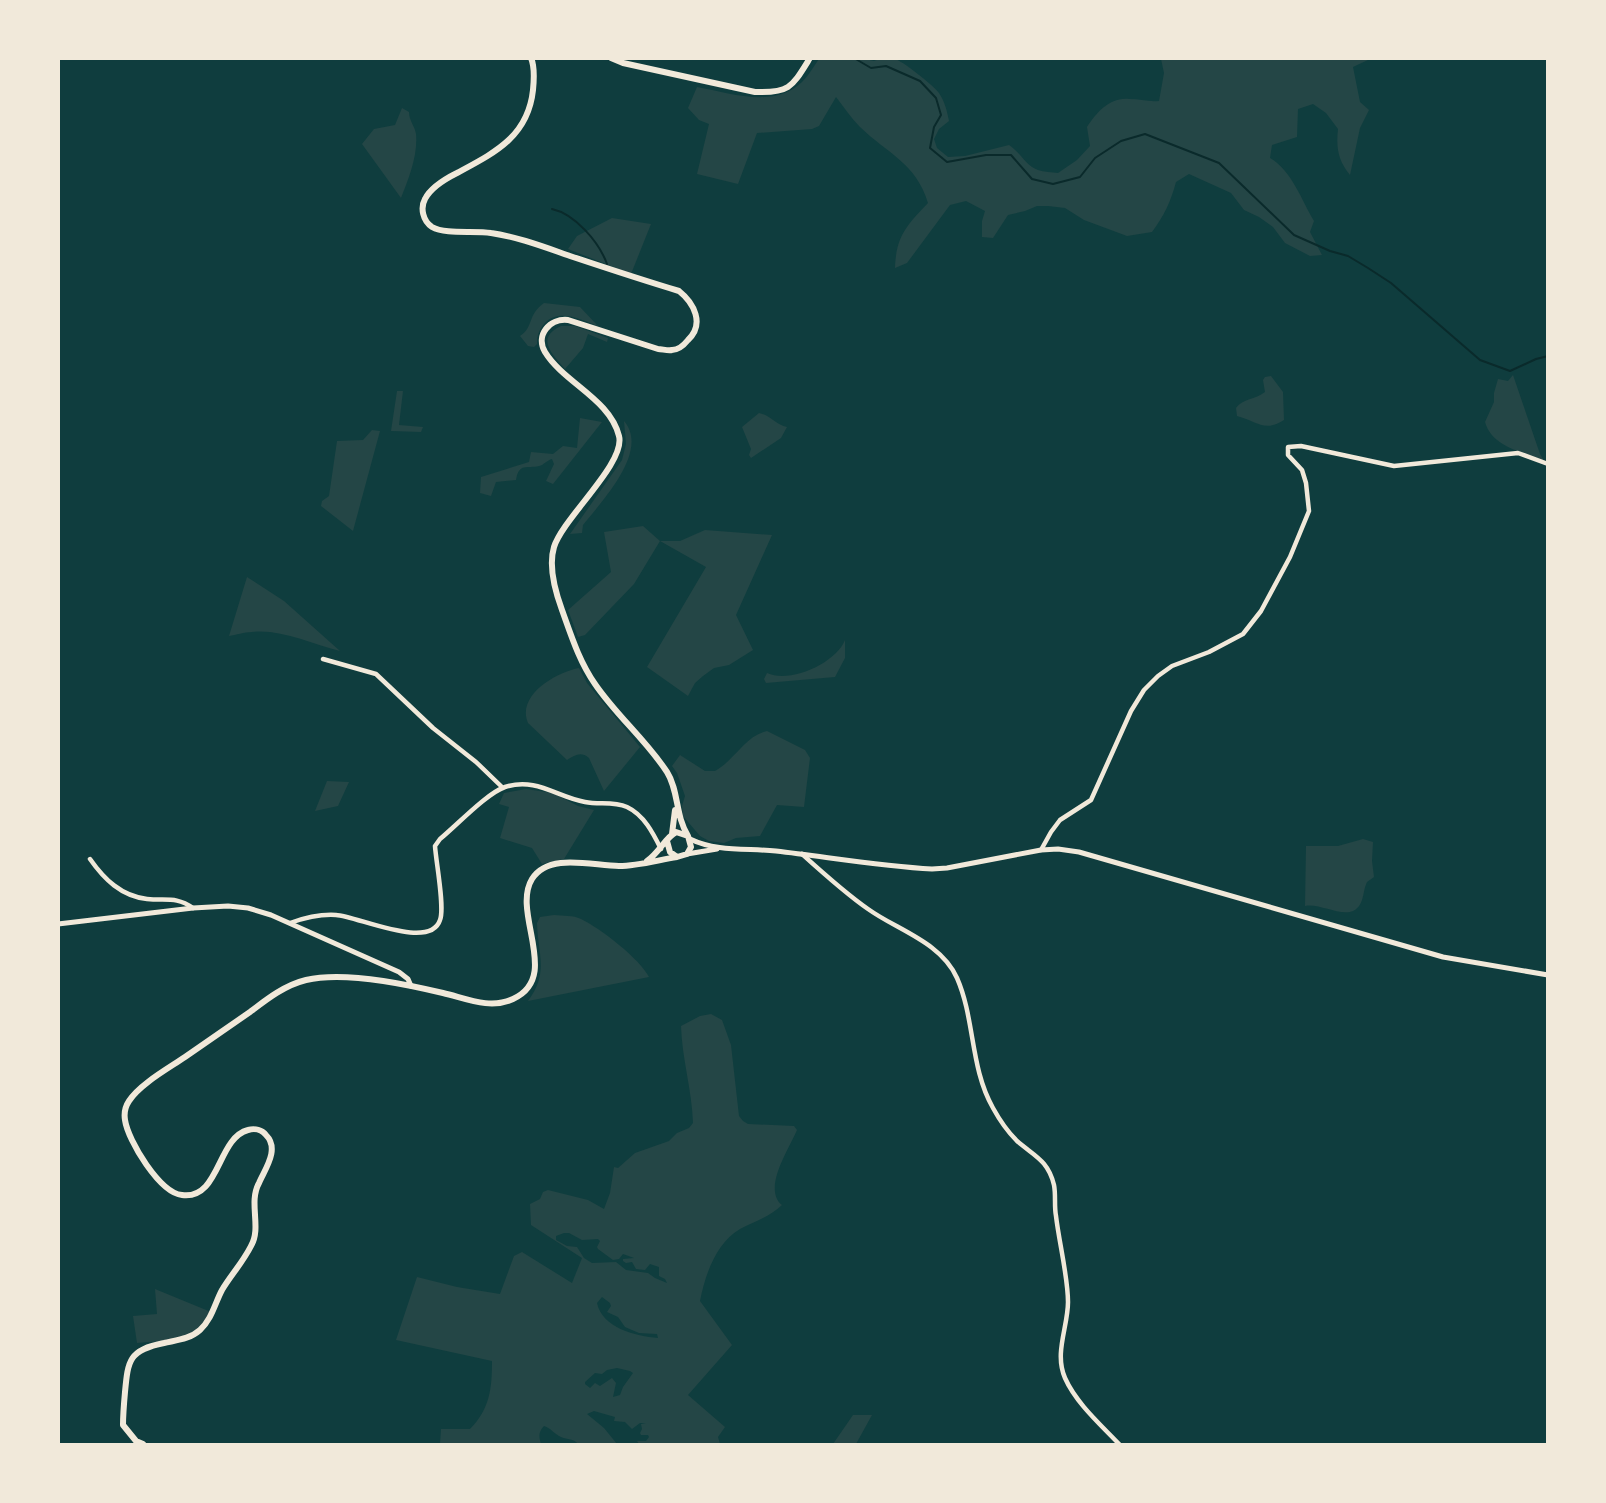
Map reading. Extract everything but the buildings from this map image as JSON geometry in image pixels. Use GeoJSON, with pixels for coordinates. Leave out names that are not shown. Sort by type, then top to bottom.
{"type":"FeatureCollection","features":[{"type":"Feature","properties":{"kind":"main road"},"geometry":{"type":"LineString","coordinates":[[143,1444],[136,1442],[123,1425],[127,1365],[137,1353],[146,1348],[192,1335],[201,1329],[210,1317],[222,1291],[254,1242],[254,1192],[272,1151],[267,1135],[260,1131],[243,1132],[231,1144],[206,1186],[192,1195],[179,1195],[165,1186],[145,1163],[126,1126],[124,1113],[131,1098],[155,1078],[275,994],[292,985],[320,977],[411,986],[478,1002],[498,1004],[515,999],[525,990],[534,976],[534,955],[527,896],[530,883],[538,873],[548,866],[559,864],[620,866],[641,864],[687,854],[691,847],[689,837],[680,820],[670,778],[596,686],[586,670],[558,601],[553,576],[554,547],[564,527],[606,472],[621,442],[614,423],[603,409],[551,359],[543,348],[542,340],[546,328],[552,322],[568,320],[658,349],[673,351],[683,346],[692,337],[696,328],[695,310],[689,299],[679,291],[515,236],[438,229],[429,224],[422,211],[424,200],[445,179],[496,152],[515,135],[532,102],[534,84],[531,58]]}},
{"type":"Feature","properties":{"kind":"main road"},"geometry":{"type":"LineString","coordinates":[[610,58],[623,63],[755,92],[773,92],[781,91],[792,84],[810,58]]}},
{"type":"Feature","properties":{"kind":"main road"},"geometry":{"type":"LineString","coordinates":[[641,864],[661,849],[672,834],[676,803]]}},
{"type":"Feature","properties":{"kind":"main road"},"geometry":{"type":"LineString","coordinates":[[672,834],[680,832],[689,837]]}},
{"type":"Feature","properties":{"kind":"main road"},"geometry":{"type":"LineString","coordinates":[[667,841],[670,852],[677,856]]}},
{"type":"Feature","properties":{"kind":"street"},"geometry":{"type":"LineString","coordinates":[[1041,850],[1060,820],[1091,800],[1131,711],[1144,690],[1172,666],[1209,652],[1243,634],[1261,611],[1290,557],[1309,511],[1302,470],[1288,455],[1288,447],[1301,446],[1394,466],[1518,453],[1548,464]]}},
{"type":"Feature","properties":{"kind":"street"},"geometry":{"type":"LineString","coordinates":[[323,659],[376,674],[503,788]]}},
{"type":"Feature","properties":{"kind":"street"},"geometry":{"type":"LineString","coordinates":[[290,923],[302,919],[336,915],[416,934],[436,927],[441,920],[441,908],[435,846],[482,803],[503,788],[522,784],[539,785],[576,800],[613,803],[627,807],[640,816],[651,829],[661,849]]}},
{"type":"Feature","properties":{"kind":"street"},"geometry":{"type":"LineString","coordinates":[[689,837],[722,849]]}},
{"type":"Feature","properties":{"kind":"street"},"geometry":{"type":"LineString","coordinates":[[687,854],[722,849],[774,851],[932,869],[1041,850],[1059,849],[1079,852],[1443,957],[1548,975]]}},
{"type":"Feature","properties":{"kind":"street"},"geometry":{"type":"LineString","coordinates":[[802,854],[835,884],[868,909],[932,948],[944,959],[956,976],[985,1094],[994,1111],[1017,1140],[1047,1166],[1054,1186],[1055,1213],[1068,1300],[1061,1361],[1065,1377],[1088,1410],[1119,1444]]}},
{"type":"Feature","properties":{"kind":"street"},"geometry":{"type":"LineString","coordinates":[[90,859],[102,876],[131,896],[147,899],[177,899],[193,908]]}},
{"type":"Feature","properties":{"kind":"street"},"geometry":{"type":"LineString","coordinates":[[58,924],[193,908],[228,906],[248,908],[290,923],[399,972],[408,979],[411,986]]}},
{"type":"Feature","properties":{"kind":"shaded area"},"geometry":{"type":"Polygon","coordinates":[[[881,58],[893,58],[898,60],[939,93],[949,121],[939,129],[934,139],[937,148],[948,157],[965,156],[1009,145],[1034,168],[1058,173],[1077,160],[1090,146],[1087,127],[1095,116],[1110,103],[1122,99],[1159,101],[1164,73],[1161,59],[1370,59],[1353,67],[1360,102],[1369,110],[1360,128],[1350,175],[1339,154],[1338,129],[1326,113],[1313,104],[1298,109],[1297,137],[1272,145],[1270,158],[1290,178],[1314,221],[1310,232],[1322,255],[1310,256],[1285,243],[1273,227],[1244,210],[1231,193],[1189,174],[1176,182],[1167,208],[1152,232],[1127,236],[1084,220],[1065,208],[1037,206],[1008,215],[993,238],[982,237],[982,221],[985,211],[966,201],[950,205],[907,263],[895,268],[900,239],[914,218],[928,203],[923,189],[909,168],[860,127],[836,97],[819,126],[812,129],[757,133],[738,184],[697,174],[709,124],[699,120],[688,108],[697,87],[752,97],[779,95],[802,82],[819,59],[874,61],[881,58]]]}},
{"type":"Feature","properties":{"kind":"shaded area"},"geometry":{"type":"Polygon","coordinates":[[[402,108],[409,112],[415,131],[416,150],[401,198],[362,144],[374,129],[395,125],[402,108]]]}},
{"type":"Feature","properties":{"kind":"shaded area"},"geometry":{"type":"Polygon","coordinates":[[[612,218],[651,224],[631,274],[568,249],[577,236],[612,218]]]}},
{"type":"Feature","properties":{"kind":"shaded area"},"geometry":{"type":"Polygon","coordinates":[[[544,303],[580,307],[598,326],[578,318],[557,316],[545,323],[537,338],[537,344],[534,347],[528,346],[520,336],[527,329],[535,312],[544,303]]]}},
{"type":"Feature","properties":{"kind":"shaded area"},"geometry":{"type":"Polygon","coordinates":[[[561,326],[575,326],[608,338],[607,342],[588,334],[583,348],[565,369],[551,352],[547,341],[553,331],[561,326]]]}},
{"type":"Feature","properties":{"kind":"shaded area"},"geometry":{"type":"Polygon","coordinates":[[[1513,375],[1544,461],[1501,443],[1494,437],[1485,422],[1494,402],[1498,379],[1508,381],[1513,375]]]}},
{"type":"Feature","properties":{"kind":"shaded area"},"geometry":{"type":"Polygon","coordinates":[[[1271,376],[1283,392],[1284,420],[1266,426],[1237,416],[1236,408],[1242,402],[1265,392],[1263,380],[1271,376]]]}},
{"type":"Feature","properties":{"kind":"shaded area"},"geometry":{"type":"Polygon","coordinates":[[[397,391],[403,391],[399,425],[423,427],[421,432],[391,431],[397,391]]]}},
{"type":"Feature","properties":{"kind":"shaded area"},"geometry":{"type":"Polygon","coordinates":[[[759,413],[787,427],[781,438],[751,458],[749,455],[751,449],[742,427],[759,413]]]}},
{"type":"Feature","properties":{"kind":"shaded area"},"geometry":{"type":"Polygon","coordinates":[[[580,418],[602,422],[553,484],[546,481],[554,464],[552,459],[535,467],[521,468],[516,480],[496,482],[491,496],[480,493],[481,477],[529,462],[531,452],[553,454],[563,446],[577,448],[580,418]]]}},
{"type":"Feature","properties":{"kind":"shaded area"},"geometry":{"type":"Polygon","coordinates":[[[624,421],[630,433],[631,447],[627,461],[611,489],[583,525],[582,533],[570,534],[622,460],[626,444],[624,421]]]}},
{"type":"Feature","properties":{"kind":"shaded area"},"geometry":{"type":"Polygon","coordinates":[[[372,430],[380,431],[353,531],[321,506],[322,501],[329,496],[337,441],[363,440],[372,430]]]}},
{"type":"Feature","properties":{"kind":"shaded area"},"geometry":{"type":"Polygon","coordinates":[[[643,526],[660,541],[634,584],[585,635],[578,637],[568,610],[611,572],[604,532],[643,526]]]}},
{"type":"Feature","properties":{"kind":"shaded area"},"geometry":{"type":"Polygon","coordinates":[[[705,530],[772,535],[736,615],[753,650],[729,665],[714,668],[695,683],[688,696],[647,667],[706,567],[660,541],[680,541],[705,530]]]}},
{"type":"Feature","properties":{"kind":"shaded area"},"geometry":{"type":"Polygon","coordinates":[[[247,577],[284,601],[340,651],[274,633],[249,632],[229,636],[247,577]]]}},
{"type":"Feature","properties":{"kind":"shaded area"},"geometry":{"type":"Polygon","coordinates":[[[845,640],[845,658],[835,677],[766,683],[764,679],[767,673],[788,676],[811,669],[832,656],[845,640]]]}},
{"type":"Feature","properties":{"kind":"shaded area"},"geometry":{"type":"Polygon","coordinates":[[[579,668],[587,683],[640,747],[604,791],[589,758],[581,754],[567,760],[528,723],[526,713],[533,694],[560,674],[579,668]]]}},
{"type":"Feature","properties":{"kind":"shaded area"},"geometry":{"type":"Polygon","coordinates":[[[767,731],[805,750],[810,758],[804,807],[777,805],[760,836],[736,838],[724,843],[709,841],[700,836],[683,816],[682,806],[685,796],[677,773],[672,766],[680,755],[705,771],[715,771],[752,738],[767,731]]]}},
{"type":"Feature","properties":{"kind":"shaded area"},"geometry":{"type":"Polygon","coordinates":[[[327,781],[349,782],[338,806],[315,811],[327,781]]]}},
{"type":"Feature","properties":{"kind":"shaded area"},"geometry":{"type":"Polygon","coordinates":[[[526,789],[553,793],[578,806],[594,810],[564,859],[542,864],[532,848],[500,838],[509,807],[499,804],[504,793],[526,789]]]}},
{"type":"Feature","properties":{"kind":"shaded area"},"geometry":{"type":"Polygon","coordinates":[[[1363,839],[1373,842],[1374,877],[1367,882],[1358,908],[1345,912],[1305,906],[1306,846],[1338,846],[1363,839]]]}},
{"type":"Feature","properties":{"kind":"shaded area"},"geometry":{"type":"Polygon","coordinates":[[[571,916],[589,923],[629,953],[649,977],[528,1001],[538,982],[541,964],[537,923],[540,917],[571,916]]]}},
{"type":"Feature","properties":{"kind":"shaded area"},"geometry":{"type":"Polygon","coordinates":[[[711,1014],[722,1020],[731,1045],[739,1116],[743,1121],[748,1124],[794,1126],[797,1130],[783,1158],[776,1179],[777,1198],[782,1205],[767,1216],[740,1229],[724,1242],[713,1260],[702,1291],[700,1301],[732,1345],[688,1395],[725,1427],[718,1437],[720,1444],[639,1444],[637,1441],[646,1441],[649,1437],[640,1433],[641,1424],[646,1423],[640,1423],[632,1429],[625,1422],[614,1421],[615,1417],[594,1411],[587,1414],[604,1428],[617,1444],[578,1444],[559,1436],[544,1426],[540,1435],[541,1444],[440,1444],[441,1429],[470,1429],[482,1414],[490,1389],[492,1361],[396,1340],[417,1277],[500,1294],[514,1256],[522,1252],[572,1283],[582,1258],[531,1225],[530,1204],[540,1199],[543,1192],[548,1190],[588,1200],[604,1209],[610,1193],[614,1167],[618,1168],[635,1153],[669,1141],[677,1133],[689,1128],[693,1123],[681,1026],[700,1016],[711,1014]],[[569,1233],[556,1236],[556,1240],[567,1246],[577,1247],[584,1258],[592,1263],[616,1262],[626,1270],[648,1273],[667,1283],[659,1276],[659,1267],[650,1264],[645,1270],[636,1269],[632,1262],[623,1261],[623,1259],[634,1258],[623,1254],[619,1259],[613,1260],[598,1249],[600,1241],[598,1239],[582,1240],[569,1233]],[[602,1297],[597,1303],[600,1312],[613,1325],[630,1333],[658,1338],[657,1334],[639,1333],[625,1327],[618,1317],[607,1312],[611,1306],[610,1303],[602,1297]],[[617,1368],[607,1370],[602,1374],[595,1373],[585,1384],[590,1388],[595,1383],[600,1386],[612,1378],[616,1383],[613,1397],[620,1395],[633,1373],[617,1368]]]}},
{"type":"Feature","properties":{"kind":"shaded area"},"geometry":{"type":"Polygon","coordinates":[[[155,1289],[211,1312],[196,1330],[188,1335],[170,1340],[137,1343],[133,1316],[157,1314],[155,1289]]]}},
{"type":"Feature","properties":{"kind":"shaded area"},"geometry":{"type":"Polygon","coordinates":[[[853,1415],[872,1415],[856,1444],[833,1444],[853,1415]]]}},
{"type":"Feature","properties":{"kind":"waterway"},"geometry":{"type":"LineString","coordinates":[[854,58],[871,68],[886,66],[920,81],[936,98],[941,115],[934,127],[930,148],[947,162],[986,155],[1011,155],[1032,179],[1053,184],[1080,177],[1095,158],[1121,141],[1145,134],[1219,163],[1294,235],[1330,251],[1348,256],[1391,283],[1480,360],[1510,371],[1548,356]]}},
{"type":"Feature","properties":{"kind":"waterway"},"geometry":{"type":"LineString","coordinates":[[552,209],[569,217],[585,230],[607,264]]}}]}
